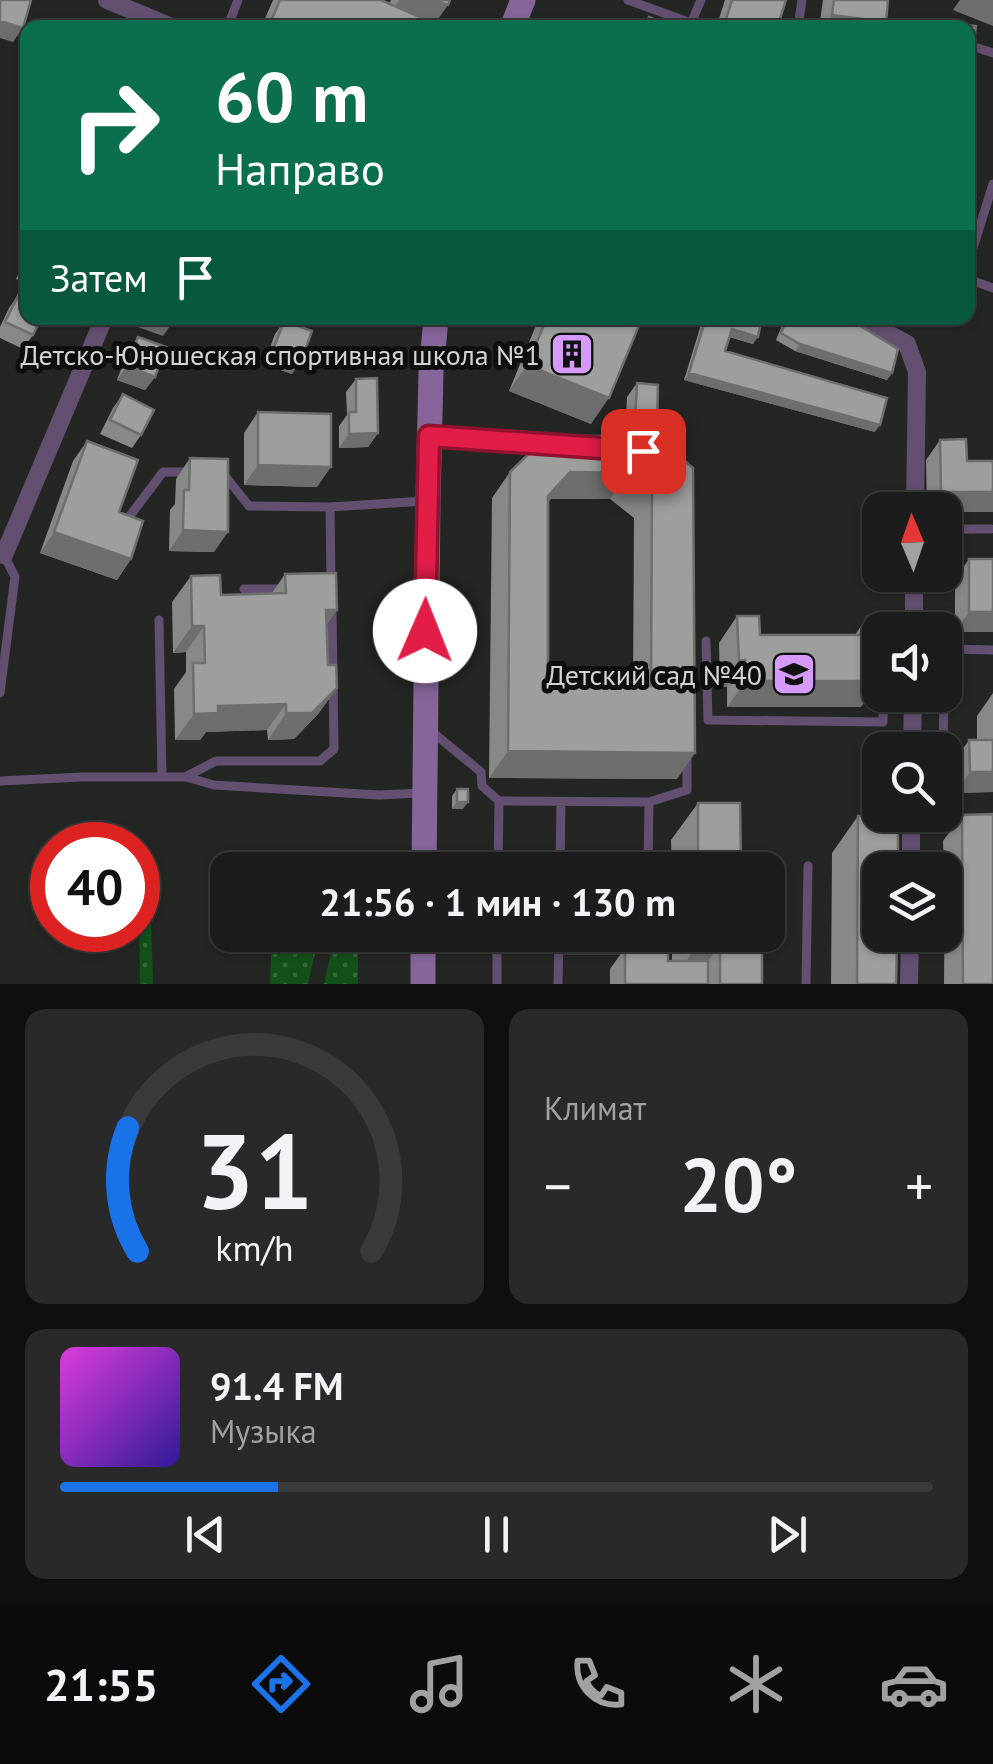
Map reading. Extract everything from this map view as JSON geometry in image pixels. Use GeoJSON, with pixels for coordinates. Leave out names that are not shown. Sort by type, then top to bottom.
{"type":"FeatureCollection","features":[{"type":"Feature","properties":{"kind":"street"},"geometry":{"type":"LineString","coordinates":[[107,0],[155,20]]}},
{"type":"Feature","properties":{"kind":"street"},"geometry":{"type":"LineString","coordinates":[[2,555],[101,325]]}},
{"type":"Feature","properties":{"kind":"street"},"geometry":{"type":"LineString","coordinates":[[424,852],[430,373],[435,325]]}},
{"type":"Feature","properties":{"kind":"street"},"geometry":{"type":"LineString","coordinates":[[872,325],[907,344],[917,372],[915,492]]}},
{"type":"Feature","properties":{"kind":"street"},"geometry":{"type":"LineString","coordinates":[[423,952],[423,984]]}},
{"type":"Feature","properties":{"kind":"street"},"geometry":{"type":"LineString","coordinates":[[909,984],[910,952]]}},
{"type":"Feature","properties":{"kind":"lane"},"geometry":{"type":"LineString","coordinates":[[628,0],[682,20]]}},
{"type":"Feature","properties":{"kind":"lane"},"geometry":{"type":"LineString","coordinates":[[975,242],[993,184]]}},
{"type":"Feature","properties":{"kind":"lane"},"geometry":{"type":"LineString","coordinates":[[429,436],[564,446]]}},
{"type":"Feature","properties":{"kind":"lane"},"geometry":{"type":"LineString","coordinates":[[122,526],[162,472],[222,472],[249,506],[330,507],[428,501]]}},
{"type":"Feature","properties":{"kind":"lane"},"geometry":{"type":"LineString","coordinates":[[314,588],[332,588],[330,507]]}},
{"type":"Feature","properties":{"kind":"lane"},"geometry":{"type":"LineString","coordinates":[[962,529],[991,529]]}},
{"type":"Feature","properties":{"kind":"lane"},"geometry":{"type":"LineString","coordinates":[[0,693],[15,577],[2,555]]}},
{"type":"Feature","properties":{"kind":"lane"},"geometry":{"type":"LineString","coordinates":[[244,589],[296,588]]}},
{"type":"Feature","properties":{"kind":"lane"},"geometry":{"type":"LineString","coordinates":[[186,776],[216,762],[320,762],[334,750],[332,606]]}},
{"type":"Feature","properties":{"kind":"lane"},"geometry":{"type":"LineString","coordinates":[[159,620],[162,777]]}},
{"type":"Feature","properties":{"kind":"lane"},"geometry":{"type":"LineString","coordinates":[[706,641],[708,720],[884,722],[884,712]]}},
{"type":"Feature","properties":{"kind":"lane"},"geometry":{"type":"LineString","coordinates":[[962,650],[993,650]]}},
{"type":"Feature","properties":{"kind":"lane"},"geometry":{"type":"LineString","coordinates":[[424,726],[481,772],[482,786],[498,801],[649,802],[687,790],[686,750]]}},
{"type":"Feature","properties":{"kind":"lane"},"geometry":{"type":"LineString","coordinates":[[0,780],[186,776],[214,786],[424,793]]}},
{"type":"Feature","properties":{"kind":"lane"},"geometry":{"type":"LineString","coordinates":[[498,801],[498,852]]}},
{"type":"Feature","properties":{"kind":"lane"},"geometry":{"type":"LineString","coordinates":[[560,852],[561,802]]}},
{"type":"Feature","properties":{"kind":"lane"},"geometry":{"type":"LineString","coordinates":[[648,852],[649,802]]}},
{"type":"Feature","properties":{"kind":"lane"},"geometry":{"type":"LineString","coordinates":[[962,822],[977,824]]}},
{"type":"Feature","properties":{"kind":"lane"},"geometry":{"type":"LineString","coordinates":[[806,984],[808,866]]}},
{"type":"Feature","properties":{"kind":"lane"},"geometry":{"type":"LineString","coordinates":[[497,952],[497,984]]}},
{"type":"Feature","properties":{"kind":"lane"},"geometry":{"type":"LineString","coordinates":[[558,952],[558,984]]}},
{"type":"Feature","properties":{"kind":"green space"},"geometry":{"type":"Polygon","coordinates":[[[140,952],[152,952],[153,984],[140,984],[140,952]]]}},
{"type":"Feature","properties":{"kind":"green space"},"geometry":{"type":"Polygon","coordinates":[[[271,952],[315,952],[308,984],[270,984],[271,952]]]}},
{"type":"Feature","properties":{"kind":"green space"},"geometry":{"type":"Polygon","coordinates":[[[331,952],[358,952],[358,984],[324,984],[331,952]]]}},
{"type":"Feature","properties":{"kind":"building"},"geometry":{"type":"Polygon","coordinates":[[[0,0],[31,0],[20,27],[0,21],[0,0]]]}},
{"type":"Feature","properties":{"kind":"building"},"geometry":{"type":"Polygon","coordinates":[[[280,0],[381,0],[427,20],[271,20],[280,0]]]}},
{"type":"Feature","properties":{"kind":"building"},"geometry":{"type":"Polygon","coordinates":[[[732,0],[786,0],[780,20],[726,20],[732,0]]]}},
{"type":"Feature","properties":{"kind":"building"},"geometry":{"type":"Polygon","coordinates":[[[834,0],[888,0],[886,20],[832,15],[834,0]]]}},
{"type":"Feature","properties":{"kind":"building"},"geometry":{"type":"Polygon","coordinates":[[[19,294],[20,325],[38,325],[33,335],[5,322],[19,294]]]}},
{"type":"Feature","properties":{"kind":"building"},"geometry":{"type":"Polygon","coordinates":[[[282,325],[312,331],[301,361],[273,350],[282,325]]]}},
{"type":"Feature","properties":{"kind":"building"},"geometry":{"type":"Polygon","coordinates":[[[544,325],[639,325],[609,398],[527,365],[544,325]]]}},
{"type":"Feature","properties":{"kind":"building"},"geometry":{"type":"Polygon","coordinates":[[[704,325],[761,325],[758,337],[732,329],[725,351],[887,398],[880,425],[689,373],[704,325]]]}},
{"type":"Feature","properties":{"kind":"building"},"geometry":{"type":"Polygon","coordinates":[[[784,325],[859,325],[898,349],[892,373],[800,344],[781,333],[784,325]]]}},
{"type":"Feature","properties":{"kind":"building"},"geometry":{"type":"Polygon","coordinates":[[[138,337],[166,347],[155,377],[127,366],[138,337]]]}},
{"type":"Feature","properties":{"kind":"building"},"geometry":{"type":"Polygon","coordinates":[[[377,378],[378,433],[349,434],[349,412],[356,412],[356,379],[377,378]]]}},
{"type":"Feature","properties":{"kind":"building"},"geometry":{"type":"Polygon","coordinates":[[[637,383],[658,385],[657,424],[635,422],[637,383]]]}},
{"type":"Feature","properties":{"kind":"building"},"geometry":{"type":"Polygon","coordinates":[[[123,394],[154,410],[141,435],[110,420],[123,394]]]}},
{"type":"Feature","properties":{"kind":"building"},"geometry":{"type":"Polygon","coordinates":[[[258,412],[331,414],[331,467],[258,465],[258,412]]]}},
{"type":"Feature","properties":{"kind":"building"},"geometry":{"type":"Polygon","coordinates":[[[547,436],[657,436],[693,468],[695,753],[508,751],[510,472],[547,436]],[[570,472],[548,496],[548,685],[651,686],[652,492],[628,473],[570,472]]]}},
{"type":"Feature","properties":{"kind":"building"},"geometry":{"type":"Polygon","coordinates":[[[966,439],[967,461],[993,461],[993,492],[941,492],[940,440],[966,439]]]}},
{"type":"Feature","properties":{"kind":"building"},"geometry":{"type":"Polygon","coordinates":[[[87,441],[138,460],[119,512],[143,521],[131,559],[54,532],[87,441]]]}},
{"type":"Feature","properties":{"kind":"building"},"geometry":{"type":"Polygon","coordinates":[[[190,458],[228,459],[228,532],[183,530],[190,458]]]}},
{"type":"Feature","properties":{"kind":"building"},"geometry":{"type":"Polygon","coordinates":[[[969,559],[993,559],[993,612],[969,612],[969,559]]]}},
{"type":"Feature","properties":{"kind":"building"},"geometry":{"type":"Polygon","coordinates":[[[336,573],[337,610],[326,610],[328,665],[336,665],[337,688],[312,713],[286,713],[286,704],[218,706],[218,713],[194,714],[193,663],[205,663],[204,626],[192,626],[191,576],[220,575],[221,595],[286,593],[285,574],[336,573]]]}},
{"type":"Feature","properties":{"kind":"building"},"geometry":{"type":"Polygon","coordinates":[[[737,616],[759,616],[760,635],[862,635],[862,681],[746,681],[745,660],[739,661],[737,616]]]}},
{"type":"Feature","properties":{"kind":"building"},"geometry":{"type":"Polygon","coordinates":[[[969,740],[993,740],[993,772],[970,772],[969,740]]]}},
{"type":"Feature","properties":{"kind":"building"},"geometry":{"type":"Polygon","coordinates":[[[457,789],[468,789],[468,802],[457,802],[457,789]]]}},
{"type":"Feature","properties":{"kind":"building"},"geometry":{"type":"Polygon","coordinates":[[[698,803],[740,803],[741,852],[698,852],[698,803]]]}},
{"type":"Feature","properties":{"kind":"building"},"geometry":{"type":"Polygon","coordinates":[[[993,814],[993,984],[963,984],[962,815],[993,814]]]}},
{"type":"Feature","properties":{"kind":"building"},"geometry":{"type":"Polygon","coordinates":[[[858,816],[862,816],[862,832],[898,832],[898,852],[862,852],[862,952],[897,952],[896,984],[857,984],[858,816]]]}},
{"type":"Feature","properties":{"kind":"building"},"geometry":{"type":"Polygon","coordinates":[[[625,952],[668,952],[668,961],[708,961],[708,984],[625,984],[625,952]]]}},
{"type":"Feature","properties":{"kind":"building"},"geometry":{"type":"Polygon","coordinates":[[[720,952],[762,952],[762,984],[720,984],[720,952]]]}},
{"type":"Feature","properties":{"kind":"place","name":"Детско-Юношеская спортивная школа №1"},"geometry":{"type":"Point","coordinates":[572,354]}},
{"type":"Feature","properties":{"kind":"place","name":"Детский сад №40"},"geometry":{"type":"Point","coordinates":[794,674]}},
{"type":"Feature","properties":{"kind":"route"},"geometry":{"type":"LineString","coordinates":[[425,631],[429,436],[643,451]]}}]}
